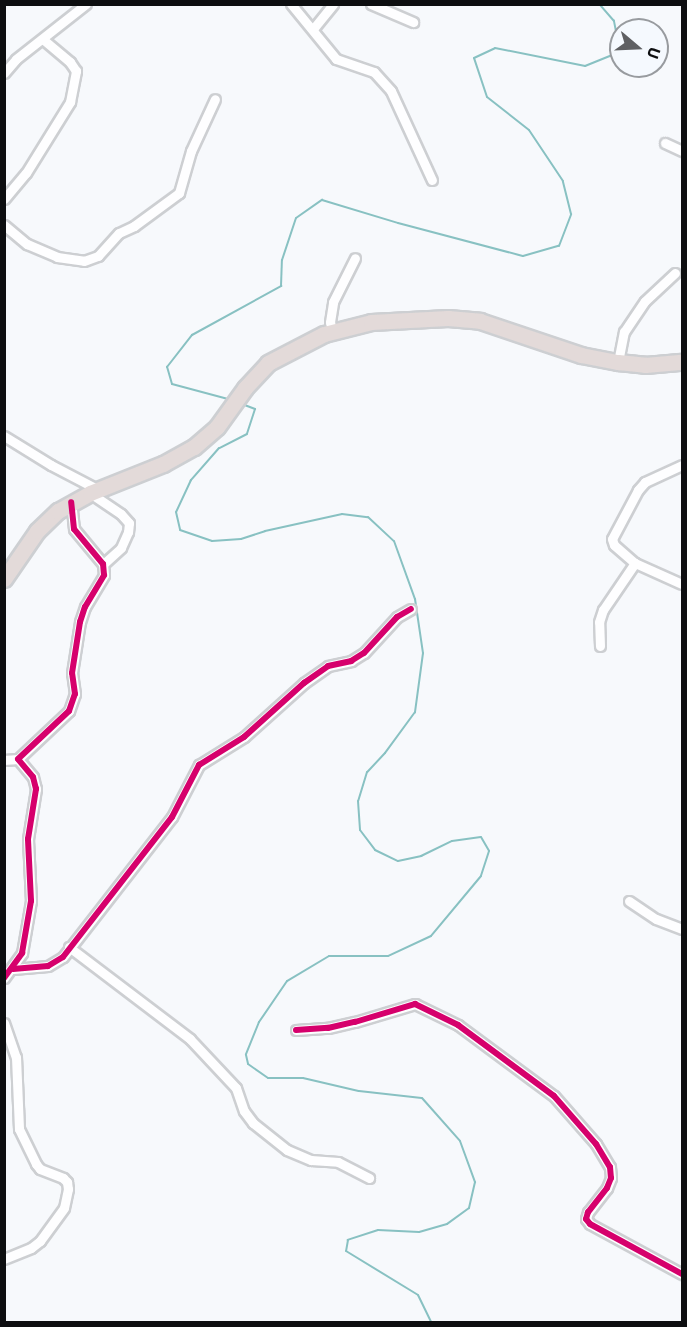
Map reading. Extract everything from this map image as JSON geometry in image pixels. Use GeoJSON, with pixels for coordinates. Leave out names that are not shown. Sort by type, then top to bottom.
{"type":"FeatureCollection","features":[{"type":"Feature","properties":{"kind":"highway"},"geometry":{"type":"LineString","coordinates":[[4,579],[43,525],[71,502],[148,470],[188,450],[209,436],[245,388],[268,363],[332,332],[371,322],[399,318],[480,321],[581,355],[645,365],[682,362]]}},
{"type":"Feature","properties":{"kind":"street"},"geometry":{"type":"LineString","coordinates":[[4,73],[22,55],[44,40],[86,4]]}},
{"type":"Feature","properties":{"kind":"street"},"geometry":{"type":"LineString","coordinates":[[291,4],[314,29],[336,59],[374,72],[391,91],[432,180]]}},
{"type":"Feature","properties":{"kind":"street"},"geometry":{"type":"LineString","coordinates":[[314,29],[333,4]]}},
{"type":"Feature","properties":{"kind":"street"},"geometry":{"type":"LineString","coordinates":[[371,4],[413,22]]}},
{"type":"Feature","properties":{"kind":"street"},"geometry":{"type":"LineString","coordinates":[[4,199],[26,173],[70,102],[76,71],[70,62],[44,40]]}},
{"type":"Feature","properties":{"kind":"street"},"geometry":{"type":"LineString","coordinates":[[4,225],[27,244],[57,257],[84,261],[98,256],[119,233],[134,226],[179,193],[192,151],[214,99]]}},
{"type":"Feature","properties":{"kind":"street"},"geometry":{"type":"LineString","coordinates":[[665,143],[682,151]]}},
{"type":"Feature","properties":{"kind":"street"},"geometry":{"type":"LineString","coordinates":[[332,332],[330,322],[333,302],[355,258]]}},
{"type":"Feature","properties":{"kind":"street"},"geometry":{"type":"LineString","coordinates":[[618,362],[621,339],[634,317],[645,301],[675,273]]}},
{"type":"Feature","properties":{"kind":"street"},"geometry":{"type":"LineString","coordinates":[[4,436],[94,492],[129,523],[121,548],[103,564]]}},
{"type":"Feature","properties":{"kind":"street"},"geometry":{"type":"LineString","coordinates":[[682,465],[645,482],[619,521],[612,539],[614,545],[635,562],[682,584]]}},
{"type":"Feature","properties":{"kind":"street"},"geometry":{"type":"LineString","coordinates":[[4,760],[18,759],[63,719],[71,707],[75,690],[72,669],[80,622],[85,607],[103,579],[103,564],[74,529],[71,502]]}},
{"type":"Feature","properties":{"kind":"street"},"geometry":{"type":"LineString","coordinates":[[600,646],[599,622],[603,610],[635,562]]}},
{"type":"Feature","properties":{"kind":"street"},"geometry":{"type":"LineString","coordinates":[[13,969],[54,964],[63,957],[172,816],[198,765],[244,737],[304,683],[328,666],[351,661],[364,653],[398,617],[411,609]]}},
{"type":"Feature","properties":{"kind":"street"},"geometry":{"type":"LineString","coordinates":[[4,978],[13,969],[22,953],[27,935],[31,885],[28,830],[36,789],[33,777],[18,759]]}},
{"type":"Feature","properties":{"kind":"street"},"geometry":{"type":"LineString","coordinates":[[629,901],[656,919],[682,929]]}},
{"type":"Feature","properties":{"kind":"street"},"geometry":{"type":"LineString","coordinates":[[69,947],[190,1039],[236,1088],[244,1111],[253,1123],[287,1150],[311,1160],[338,1162],[369,1178]]}},
{"type":"Feature","properties":{"kind":"street"},"geometry":{"type":"LineString","coordinates":[[296,1030],[328,1028],[415,1004],[458,1025],[554,1096],[596,1144],[610,1167],[611,1178],[607,1188],[588,1212],[586,1218],[590,1224],[682,1274]]}},
{"type":"Feature","properties":{"kind":"street"},"geometry":{"type":"LineString","coordinates":[[4,1023],[16,1057],[19,1129],[40,1169],[63,1178],[67,1182],[68,1189],[64,1208],[40,1241],[31,1248],[4,1259]]}},
{"type":"Feature","properties":{"kind":"waterway"},"geometry":{"type":"LineString","coordinates":[[228,399],[172,384],[167,367],[192,335],[281,286],[282,260],[296,218],[322,200],[523,256],[559,246],[571,214],[563,181],[529,130],[487,97],[474,58],[495,48],[585,66],[620,52],[614,21],[599,4]]}},
{"type":"Feature","properties":{"kind":"waterway"},"geometry":{"type":"LineString","coordinates":[[242,404],[255,409],[247,434],[219,448],[191,480],[176,512],[180,530],[212,541],[241,539],[265,531],[342,514],[368,517],[394,541],[415,599],[423,653],[415,712],[385,753],[367,772],[358,801],[360,830],[375,850],[398,861],[421,856],[452,841],[481,837],[489,851],[481,876],[431,936],[388,956],[329,956],[287,981],[259,1022],[246,1055],[248,1064],[268,1078],[303,1078],[359,1091],[422,1098],[460,1141],[475,1182],[469,1208],[447,1224],[419,1232],[378,1230],[348,1240],[346,1251],[418,1295],[431,1322]]}},
{"type":"Feature","properties":{"kind":"cycle path"},"geometry":{"type":"LineString","coordinates":[[4,978],[22,953],[31,901],[28,839],[36,789],[33,777],[18,759],[69,711],[75,694],[72,673],[80,622],[85,607],[104,575],[103,564],[74,529],[71,502]]}},
{"type":"Feature","properties":{"kind":"cycle path"},"geometry":{"type":"LineString","coordinates":[[13,969],[48,966],[63,957],[172,817],[199,765],[244,737],[304,683],[328,666],[351,661],[364,653],[397,617],[411,609]]}},
{"type":"Feature","properties":{"kind":"cycle path"},"geometry":{"type":"LineString","coordinates":[[296,1030],[328,1028],[415,1004],[458,1025],[554,1096],[596,1144],[610,1167],[611,1178],[607,1188],[588,1212],[586,1219],[590,1224],[682,1274]]}}]}
